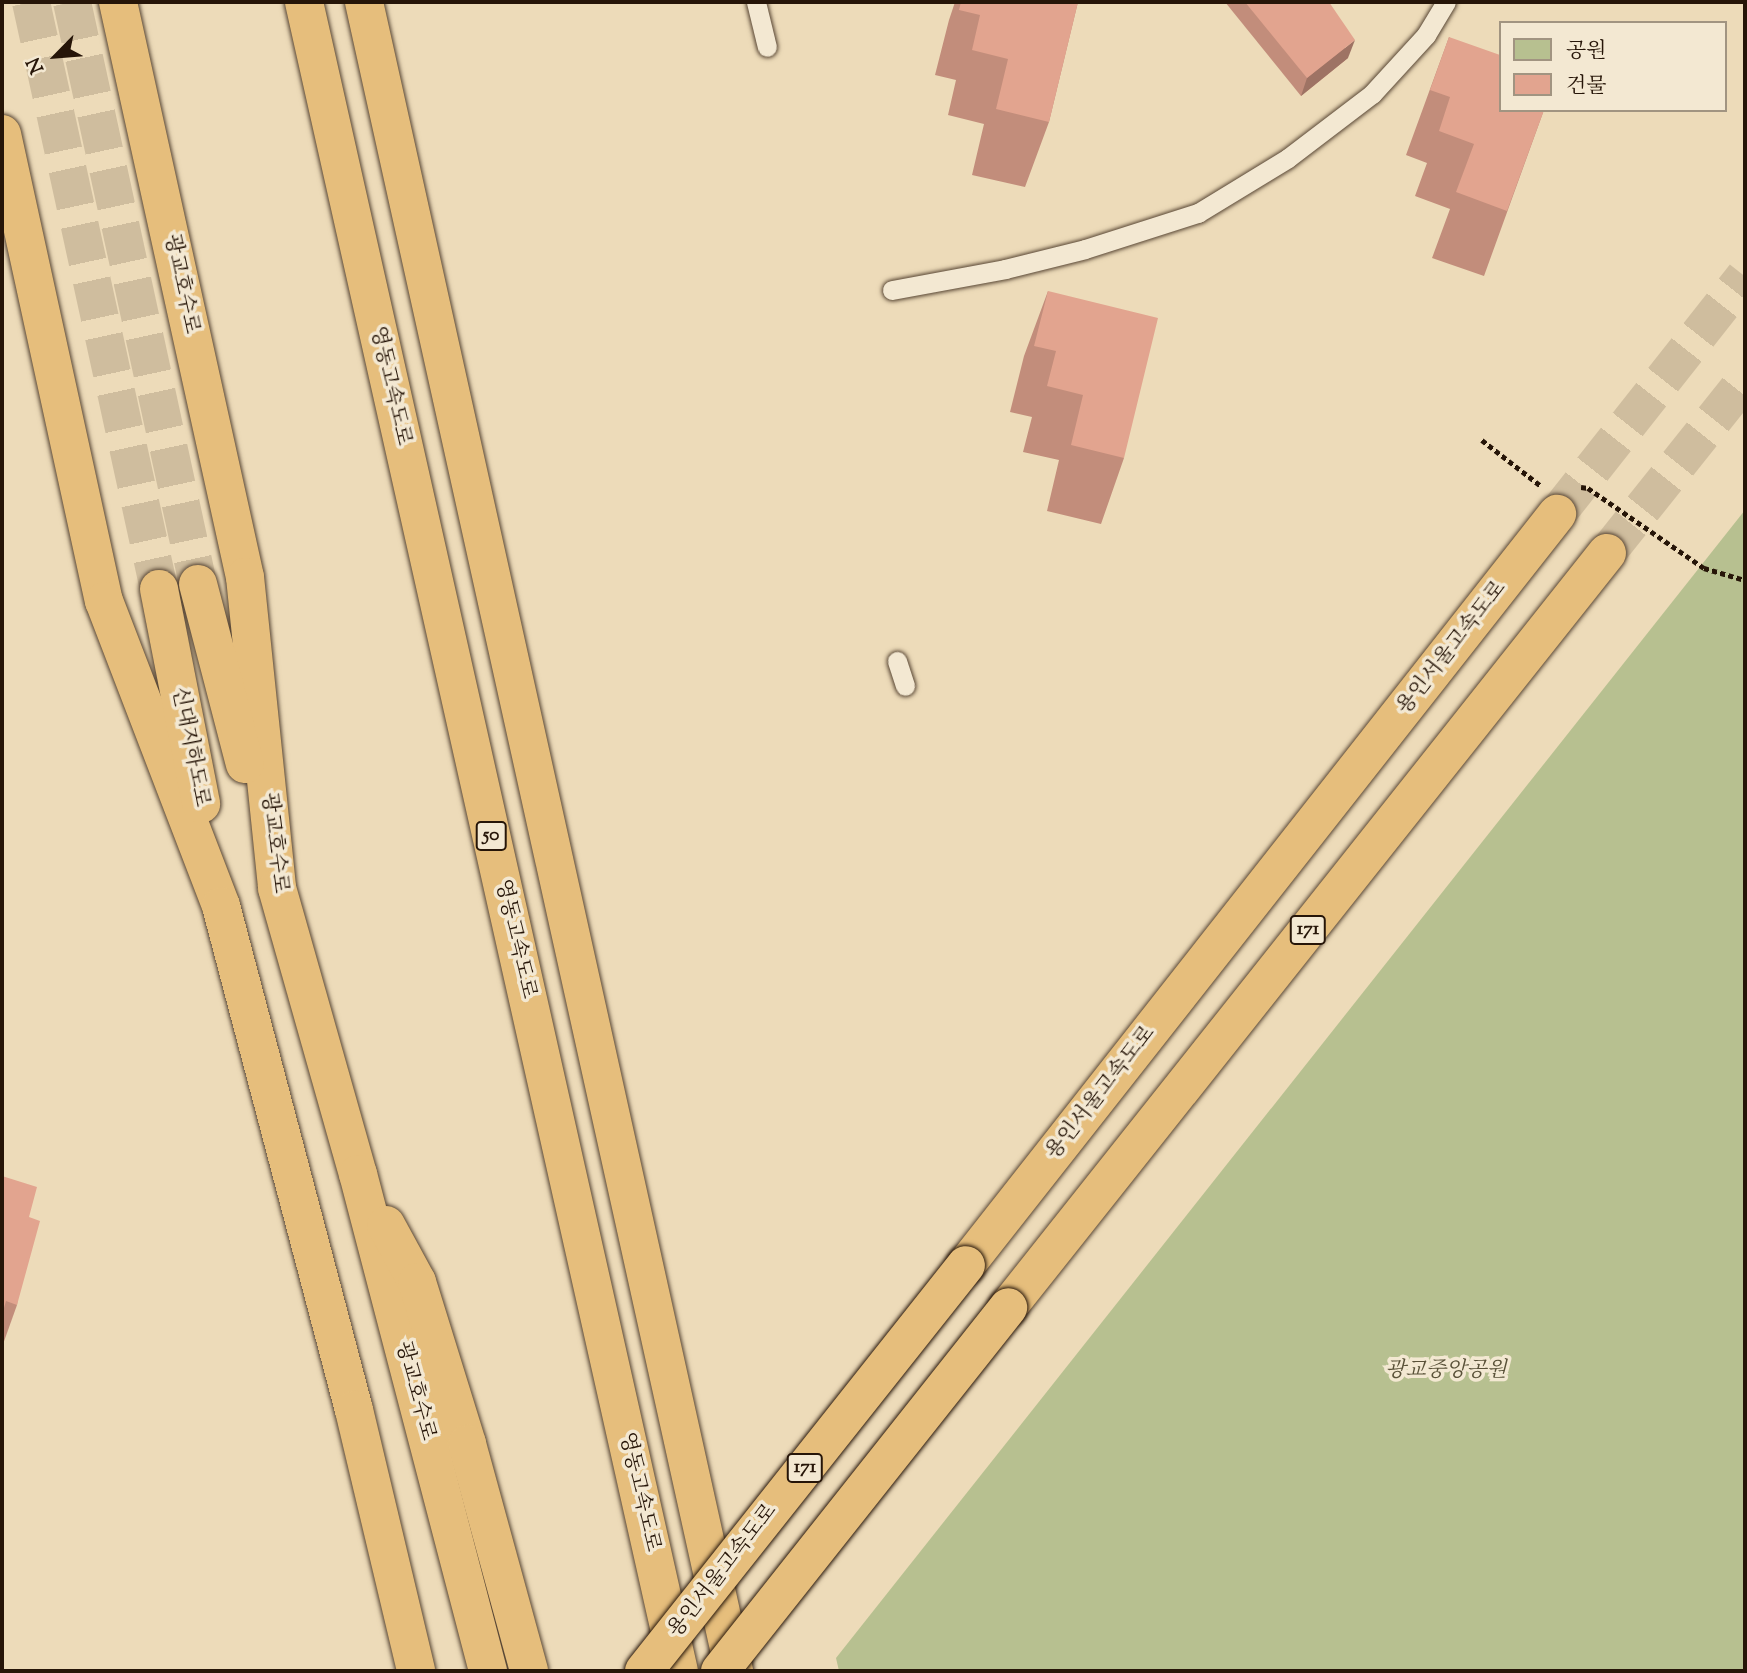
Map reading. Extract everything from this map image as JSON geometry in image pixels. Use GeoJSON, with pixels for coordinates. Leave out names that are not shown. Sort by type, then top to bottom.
{"type":"FeatureCollection","features":[{"type":"Feature","properties":{"kind":"highway","name":"광교호수로"},"geometry":{"type":"LineString","coordinates":[[118,2],[245,577],[277,888],[358,1174],[488,1671]]}},
{"type":"Feature","properties":{"kind":"highway","name":"영동고속도로"},"geometry":{"type":"LineString","coordinates":[[304,2],[679,1671]]}},
{"type":"Feature","properties":{"kind":"highway"},"geometry":{"type":"LineString","coordinates":[[364,2],[734,1671]]}},
{"type":"Feature","properties":{"kind":"highway"},"geometry":{"type":"LineString","coordinates":[[2,134],[104,601],[221,906],[354,1410],[416,1671]]}},
{"type":"Feature","properties":{"kind":"highway","name":"용인서울고속도로"},"geometry":{"type":"LineString","coordinates":[[644,1671],[966,1265],[1561,498]]}},
{"type":"Feature","properties":{"kind":"highway","name":"171"},"geometry":{"type":"LineString","coordinates":[[720,1671],[1607,553]]}},
{"type":"Feature","properties":{"kind":"highway"},"geometry":{"type":"LineString","coordinates":[[198,584],[277,888]]}},
{"type":"Feature","properties":{"kind":"highway","name":"신대지하도로"},"geometry":{"type":"LineString","coordinates":[[159,589],[221,906]]}},
{"type":"Feature","properties":{"kind":"highway"},"geometry":{"type":"LineString","coordinates":[[358,1174],[417,1282],[467,1444],[529,1671]]}},
{"type":"Feature","properties":{"kind":"lane"},"geometry":{"type":"LineString","coordinates":[[756,2],[767,47]]}},
{"type":"Feature","properties":{"kind":"lane"},"geometry":{"type":"LineString","coordinates":[[892,290],[1006,269],[1085,249],[1198,213],[1289,158],[1372,94],[1426,35],[1446,2]]}},
{"type":"Feature","properties":{"kind":"lane"},"geometry":{"type":"LineString","coordinates":[[897,661],[905,687]]}},
{"type":"Feature","properties":{"kind":"path"},"geometry":{"type":"LineString","coordinates":[[1482,440],[1561,498],[1588,488],[1704,568],[1745,580]]}},
{"type":"Feature","properties":{"kind":"green space","name":"광교중앙공원"},"geometry":{"type":"Polygon","coordinates":[[[1745,510],[1745,1671],[839,1671],[836,1658],[1745,510]]]}},
{"type":"Feature","properties":{"kind":"building"},"geometry":{"type":"Polygon","coordinates":[[[961,2],[1078,2],[1049,122],[996,109],[1008,59],[972,50],[980,15],[959,10],[961,2]]]}},
{"type":"Feature","properties":{"kind":"building"},"geometry":{"type":"Polygon","coordinates":[[[1245,2],[1329,2],[1355,40],[1307,78],[1245,2]]]}},
{"type":"Feature","properties":{"kind":"building"},"geometry":{"type":"Polygon","coordinates":[[[1449,37],[1498,54],[1498,112],[1543,112],[1507,211],[1456,192],[1474,144],[1439,131],[1450,97],[1430,90],[1449,37]]]}},
{"type":"Feature","properties":{"kind":"building"},"geometry":{"type":"Polygon","coordinates":[[[1048,291],[1158,318],[1124,458],[1071,445],[1083,395],[1047,386],[1056,351],[1034,346],[1048,291]]]}},
{"type":"Feature","properties":{"kind":"building"},"geometry":{"type":"Polygon","coordinates":[[[2,1176],[37,1187],[29,1217],[40,1221],[17,1305],[6,1301],[2,1315],[2,1176]]]}},
{"type":"Feature","properties":{"kind":"tunnel"},"geometry":{"type":"LineString","coordinates":[[31,2],[159,589]]}},
{"type":"Feature","properties":{"kind":"tunnel"},"geometry":{"type":"LineString","coordinates":[[72,2],[198,584]]}},
{"type":"Feature","properties":{"kind":"tunnel"},"geometry":{"type":"LineString","coordinates":[[1557,514],[1745,276]]}},
{"type":"Feature","properties":{"kind":"tunnel"},"geometry":{"type":"LineString","coordinates":[[1607,553],[1745,380]]}}]}
